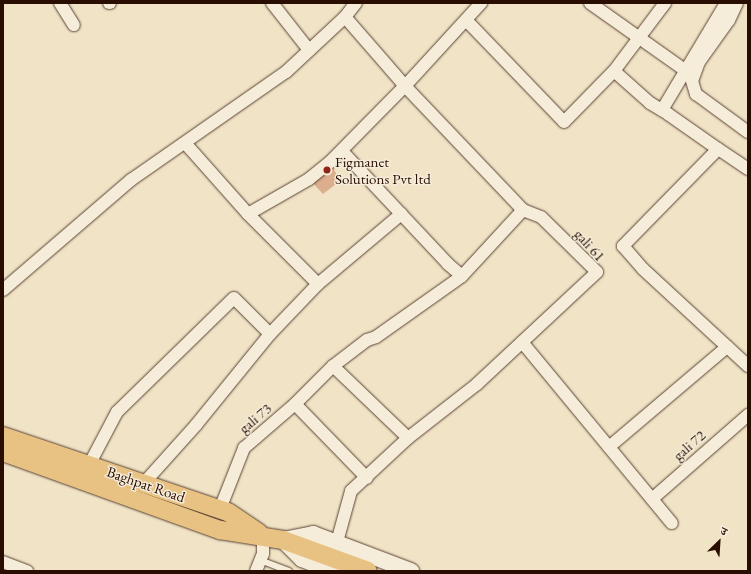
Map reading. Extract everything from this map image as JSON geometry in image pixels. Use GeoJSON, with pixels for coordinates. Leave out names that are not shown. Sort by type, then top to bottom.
{"type":"FeatureCollection","features":[{"type":"Feature","properties":{"kind":"main road","name":"Baghpat Road"},"geometry":{"type":"LineString","coordinates":[[3,436],[220,509],[228,512],[263,536],[283,540],[368,571]]}},
{"type":"Feature","properties":{"kind":"main road"},"geometry":{"type":"LineString","coordinates":[[3,452],[220,530],[263,536]]}},
{"type":"Feature","properties":{"kind":"street"},"geometry":{"type":"LineString","coordinates":[[60,3],[74,25]]}},
{"type":"Feature","properties":{"kind":"street"},"geometry":{"type":"LineString","coordinates":[[272,3],[309,50]]}},
{"type":"Feature","properties":{"kind":"street"},"geometry":{"type":"LineString","coordinates":[[3,290],[131,180],[286,72],[345,16],[356,3]]}},
{"type":"Feature","properties":{"kind":"street"},"geometry":{"type":"LineString","coordinates":[[248,214],[309,179],[342,151],[405,86],[481,3]]}},
{"type":"Feature","properties":{"kind":"street"},"geometry":{"type":"LineString","coordinates":[[591,3],[686,71]]}},
{"type":"Feature","properties":{"kind":"street"},"geometry":{"type":"LineString","coordinates":[[466,20],[564,122],[614,72],[664,3]]}},
{"type":"Feature","properties":{"kind":"street"},"geometry":{"type":"LineString","coordinates":[[662,110],[726,3]]}},
{"type":"Feature","properties":{"kind":"street"},"geometry":{"type":"LineString","coordinates":[[737,3],[729,20],[699,62],[692,81],[696,94],[748,132]]}},
{"type":"Feature","properties":{"kind":"street","name":"gali 61"},"geometry":{"type":"LineString","coordinates":[[337,542],[351,491],[367,478],[408,438],[477,384],[597,272],[541,217],[523,210],[405,86],[345,16]]}},
{"type":"Feature","properties":{"kind":"street"},"geometry":{"type":"LineString","coordinates":[[614,72],[650,103],[748,169]]}},
{"type":"Feature","properties":{"kind":"street"},"geometry":{"type":"LineString","coordinates":[[184,143],[248,214],[318,284]]}},
{"type":"Feature","properties":{"kind":"street"},"geometry":{"type":"LineString","coordinates":[[718,149],[623,246],[643,269],[748,366]]}},
{"type":"Feature","properties":{"kind":"street"},"geometry":{"type":"LineString","coordinates":[[342,151],[400,214],[448,264],[462,276]]}},
{"type":"Feature","properties":{"kind":"street","name":"gali 73"},"geometry":{"type":"LineString","coordinates":[[220,509],[244,448],[295,404],[333,366],[367,340],[376,337],[462,276],[523,210]]}},
{"type":"Feature","properties":{"kind":"street"},"geometry":{"type":"LineString","coordinates":[[144,483],[196,425],[270,334],[318,284],[400,214]]}},
{"type":"Feature","properties":{"kind":"street"},"geometry":{"type":"LineString","coordinates":[[89,465],[117,412],[234,298],[270,334]]}},
{"type":"Feature","properties":{"kind":"street"},"geometry":{"type":"LineString","coordinates":[[522,342],[672,523]]}},
{"type":"Feature","properties":{"kind":"street"},"geometry":{"type":"LineString","coordinates":[[609,447],[727,347]]}},
{"type":"Feature","properties":{"kind":"street"},"geometry":{"type":"LineString","coordinates":[[333,366],[408,438]]}},
{"type":"Feature","properties":{"kind":"street"},"geometry":{"type":"LineString","coordinates":[[295,404],[367,478]]}},
{"type":"Feature","properties":{"kind":"street","name":"gali 72"},"geometry":{"type":"LineString","coordinates":[[652,499],[748,415]]}},
{"type":"Feature","properties":{"kind":"street"},"geometry":{"type":"LineString","coordinates":[[283,540],[312,534],[412,571]]}},
{"type":"Feature","properties":{"kind":"street"},"geometry":{"type":"LineString","coordinates":[[258,566],[263,554],[263,536]]}},
{"type":"Feature","properties":{"kind":"street"},"geometry":{"type":"LineString","coordinates":[[283,540],[302,559],[334,571]]}},
{"type":"Feature","properties":{"kind":"street"},"geometry":{"type":"LineString","coordinates":[[3,562],[27,571]]}},
{"type":"Feature","properties":{"kind":"lane"},"geometry":{"type":"LineString","coordinates":[[258,566],[289,571]]}},
{"type":"Feature","properties":{"kind":"building","name":"Figmanet Solutions Pvt ltd"},"geometry":{"type":"Polygon","coordinates":[[[330,162],[340,181],[323,194],[309,179],[330,162]]]}},
{"type":"Feature","properties":{"kind":"place","name":"Figmanet Solutions Pvt ltd"},"geometry":{"type":"Point","coordinates":[327,170]}}]}
